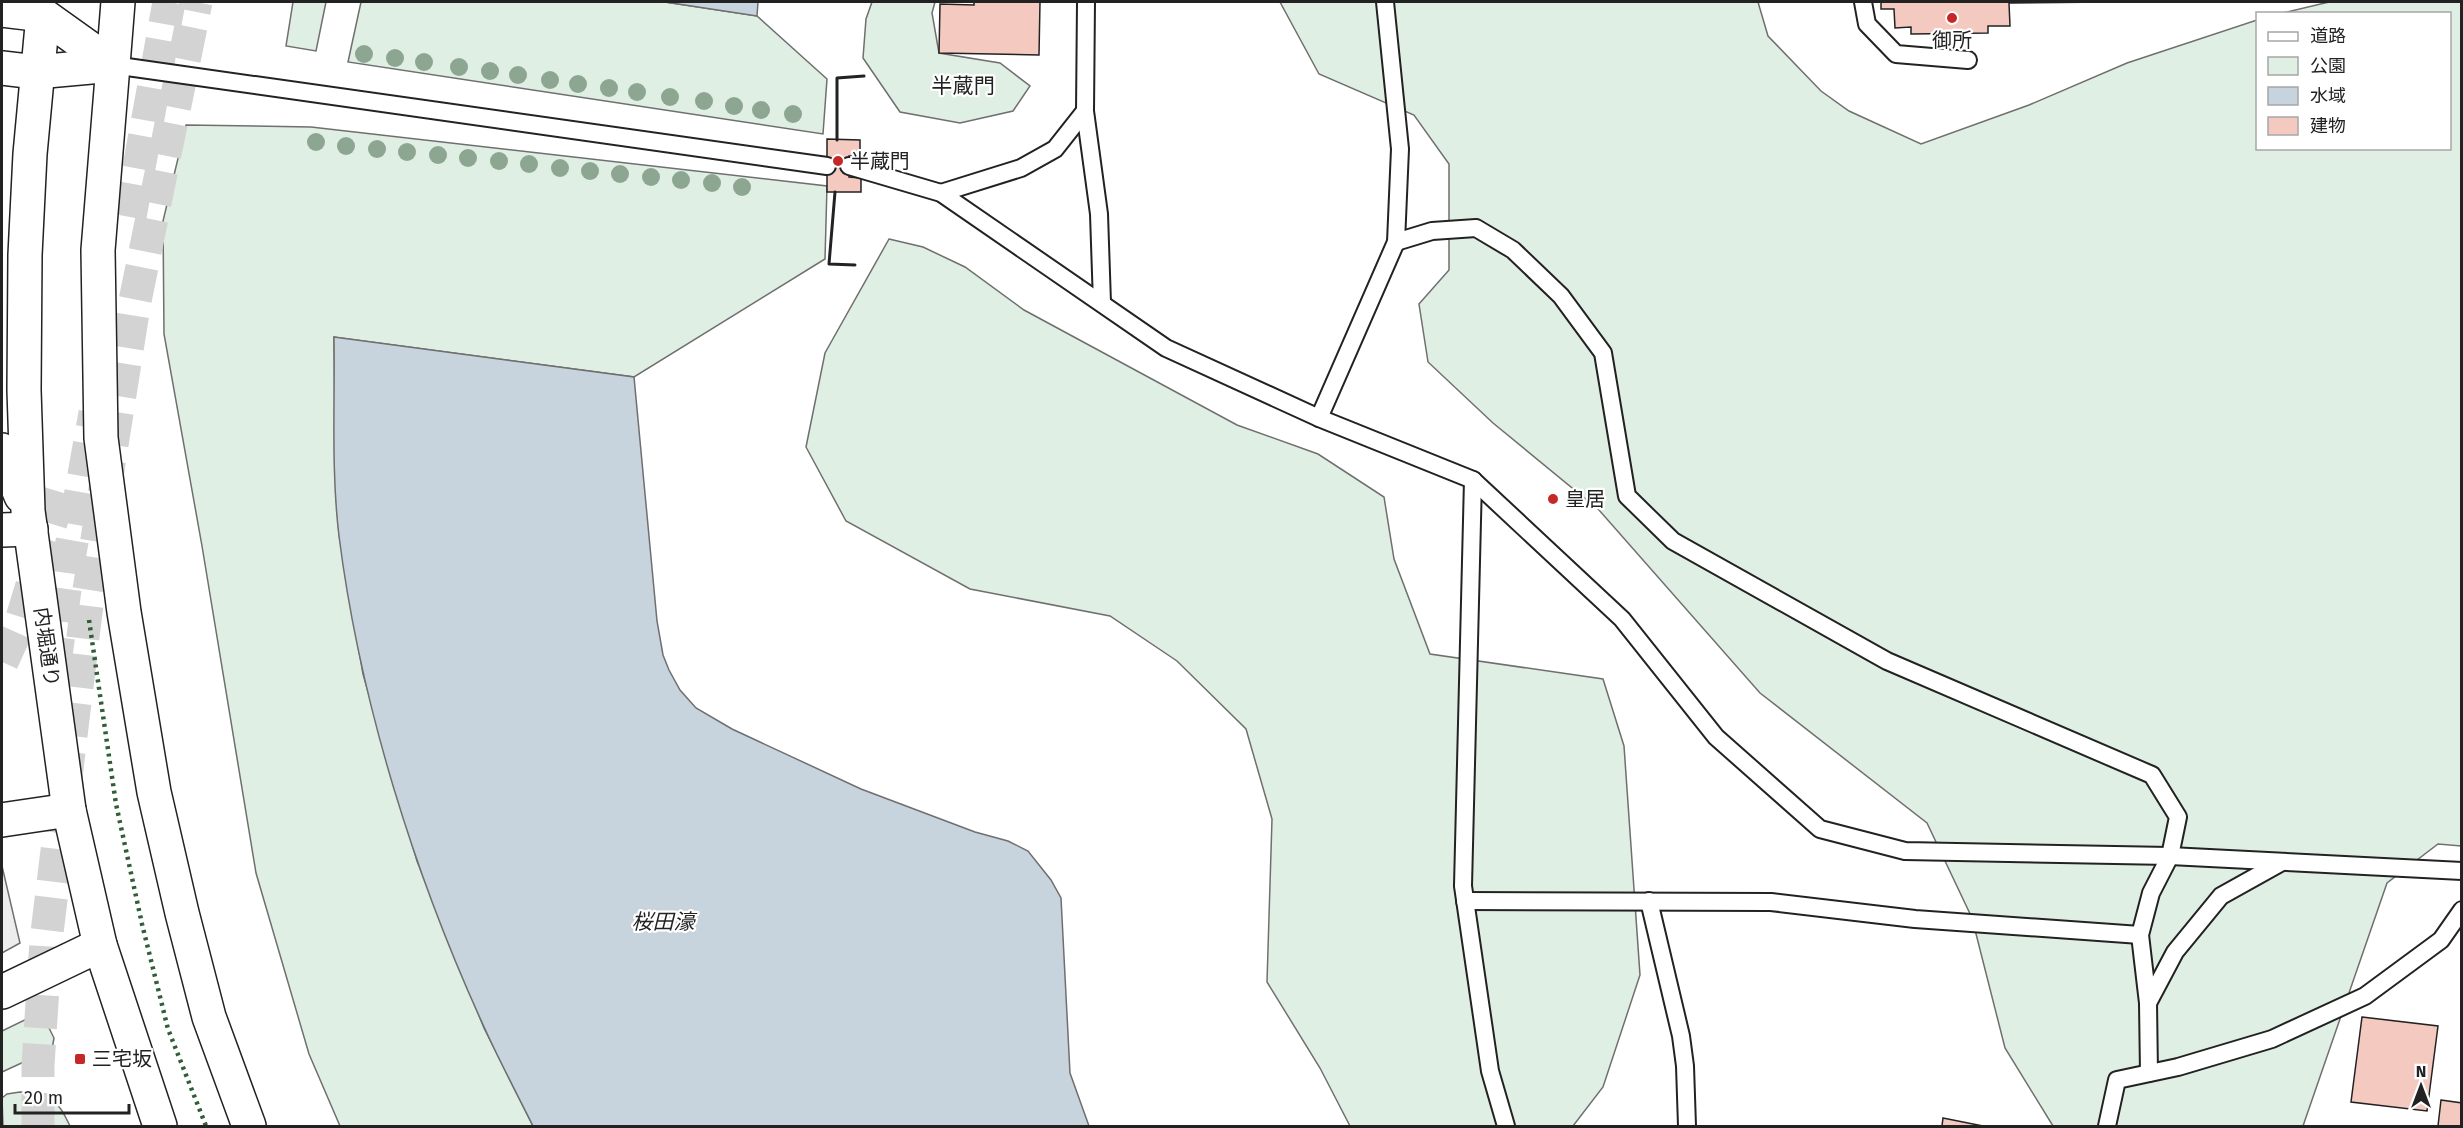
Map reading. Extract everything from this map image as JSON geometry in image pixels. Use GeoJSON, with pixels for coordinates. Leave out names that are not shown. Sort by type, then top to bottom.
{"type":"FeatureCollection","features":[{"type":"Feature","properties":{"kind":"main road"},"geometry":{"type":"LineString","coordinates":[[118,2],[103,162],[98,250],[101,438],[124,612],[154,792],[209,1017],[249,1126]]}},
{"type":"Feature","properties":{"kind":"main road"},"geometry":{"type":"LineString","coordinates":[[2,10],[44,8],[113,65]]}},
{"type":"Feature","properties":{"kind":"main road","name":"内堀通り"},"geometry":{"type":"LineString","coordinates":[[44,8],[36,72],[25,255],[20,523],[69,810],[100,945],[160,1126]]}},
{"type":"Feature","properties":{"kind":"main road"},"geometry":{"type":"LineString","coordinates":[[2,68],[36,72],[113,65]]}},
{"type":"Feature","properties":{"kind":"main road"},"geometry":{"type":"LineString","coordinates":[[2,450],[20,523]]}},
{"type":"Feature","properties":{"kind":"main road"},"geometry":{"type":"LineString","coordinates":[[2,820],[69,810]]}},
{"type":"Feature","properties":{"kind":"main road"},"geometry":{"type":"LineString","coordinates":[[2,993],[100,945]]}},
{"type":"Feature","properties":{"kind":"lane"},"geometry":{"type":"LineString","coordinates":[[1086,2],[1085,111],[1099,214],[1102,303]]}},
{"type":"Feature","properties":{"kind":"lane"},"geometry":{"type":"LineString","coordinates":[[1319,418],[1396,242],[1400,149],[1385,2]]}},
{"type":"Feature","properties":{"kind":"lane"},"geometry":{"type":"LineString","coordinates":[[1863,2],[1867,24],[1896,54],[1968,60]]}},
{"type":"Feature","properties":{"kind":"lane"},"geometry":{"type":"LineString","coordinates":[[113,65],[827,166]]}},
{"type":"Feature","properties":{"kind":"lane"},"geometry":{"type":"LineString","coordinates":[[941,193],[1021,168],[1055,149],[1085,111]]}},
{"type":"Feature","properties":{"kind":"lane"},"geometry":{"type":"LineString","coordinates":[[849,166],[941,193],[1166,348],[1319,418],[1473,480],[1622,619],[1716,737],[1820,829],[1905,851],[2170,856],[2462,871]]}},
{"type":"Feature","properties":{"kind":"lane"},"geometry":{"type":"LineString","coordinates":[[1396,242],[1432,231],[1476,228],[1513,250],[1561,296],[1604,352],[1627,496],[1673,541],[1887,661],[2152,775],[2178,817],[2170,856],[2151,894],[2140,934],[2148,1003],[2149,1073]]}},
{"type":"Feature","properties":{"kind":"lane"},"geometry":{"type":"LineString","coordinates":[[1473,480],[1463,886],[1490,1071],[1506,1126]]}},
{"type":"Feature","properties":{"kind":"lane"},"geometry":{"type":"LineString","coordinates":[[2148,1003],[2175,952],[2222,896],[2283,861]]}},
{"type":"Feature","properties":{"kind":"lane"},"geometry":{"type":"LineString","coordinates":[[1466,901],[1771,902],[1915,919],[2140,934]]}},
{"type":"Feature","properties":{"kind":"lane"},"geometry":{"type":"LineString","coordinates":[[1649,901],[1681,1036],[1685,1066],[1687,1126]]}},
{"type":"Feature","properties":{"kind":"lane"},"geometry":{"type":"LineString","coordinates":[[2107,1126],[2117,1080],[2178,1067],[2272,1039],[2365,996],[2441,940],[2462,910]]}},
{"type":"Feature","properties":{"kind":"green space"},"geometry":{"type":"Polygon","coordinates":[[[293,2],[326,2],[316,51],[286,46],[293,2]]]}},
{"type":"Feature","properties":{"kind":"green space"},"geometry":{"type":"Polygon","coordinates":[[[361,2],[665,2],[757,16],[827,79],[823,134],[348,62],[361,2]]]}},
{"type":"Feature","properties":{"kind":"green space"},"geometry":{"type":"Polygon","coordinates":[[[872,2],[935,2],[932,13],[939,53],[1000,63],[1030,86],[1013,111],[960,123],[900,112],[863,58],[866,19],[872,2]]]}},
{"type":"Feature","properties":{"kind":"green space"},"geometry":{"type":"Polygon","coordinates":[[[1280,2],[1758,2],[1768,36],[1821,91],[1849,111],[1921,144],[2029,105],[2127,63],[2256,20],[2256,150],[2451,150],[2451,12],[2287,12],[2329,2],[2461,2],[2461,846],[2438,844],[2387,883],[2303,1126],[2053,1126],[2005,1048],[1972,918],[1927,823],[1760,693],[1599,510],[1493,423],[1428,362],[1419,304],[1449,270],[1449,164],[1414,115],[1319,74],[1280,2]]]}},
{"type":"Feature","properties":{"kind":"green space"},"geometry":{"type":"Polygon","coordinates":[[[186,125],[311,127],[827,186],[825,259],[634,377],[334,337],[336,495],[339,534],[363,674],[417,861],[484,1028],[533,1126],[340,1126],[309,1054],[256,873],[164,334],[163,221],[186,125]]]}},
{"type":"Feature","properties":{"kind":"green space"},"geometry":{"type":"Polygon","coordinates":[[[889,239],[923,247],[965,267],[1024,310],[1237,425],[1318,454],[1384,497],[1394,559],[1430,654],[1603,679],[1624,746],[1640,975],[1603,1087],[1573,1126],[1350,1126],[1320,1068],[1267,982],[1272,819],[1246,729],[1177,661],[1110,616],[970,589],[846,521],[806,447],[825,353],[889,239]]]}},
{"type":"Feature","properties":{"kind":"green space"},"geometry":{"type":"Polygon","coordinates":[[[35,1015],[43,1016],[54,1038],[52,1049],[2,1072],[2,1031],[35,1015]]]}},
{"type":"Feature","properties":{"kind":"green space"},"geometry":{"type":"Polygon","coordinates":[[[20,1092],[39,1094],[52,1100],[57,1104],[70,1126],[3,1126],[2,1098],[7,1094],[20,1092]]]}},
{"type":"Feature","properties":{"kind":"shaded area"},"geometry":{"type":"Polygon","coordinates":[[[2,866],[20,943],[2,953],[2,866]]]}},
{"type":"Feature","properties":{"kind":"water"},"geometry":{"type":"Polygon","coordinates":[[[665,2],[758,2],[757,16],[665,2]]]}},
{"type":"Feature","properties":{"kind":"water","name":"桜田濠"},"geometry":{"type":"Polygon","coordinates":[[[334,337],[634,377],[657,621],[663,655],[680,690],[696,708],[732,729],[861,789],[975,832],[1008,841],[1028,851],[1051,880],[1061,898],[1070,1073],[1089,1126],[533,1126],[459,971],[414,850],[376,725],[348,599],[339,536],[334,461],[334,337]]]}},
{"type":"Feature","properties":{"kind":"building"},"geometry":{"type":"Polygon","coordinates":[[[974,2],[1040,2],[1039,55],[939,53],[940,4],[974,5],[974,2]]]}},
{"type":"Feature","properties":{"kind":"building","name":"御所"},"geometry":{"type":"Polygon","coordinates":[[[1881,2],[2109,2],[2009,3],[2010,26],[1988,26],[1988,33],[1911,34],[1911,27],[1895,28],[1894,9],[1881,9],[1881,2]]]}},
{"type":"Feature","properties":{"kind":"building","name":"半蔵門"},"geometry":{"type":"Polygon","coordinates":[[[827,139],[860,140],[860,156],[849,156],[849,177],[861,178],[861,192],[827,192],[827,139]]]}},
{"type":"Feature","properties":{"kind":"building"},"geometry":{"type":"Polygon","coordinates":[[[2362,1017],[2438,1026],[2427,1111],[2351,1102],[2362,1017]]]}},
{"type":"Feature","properties":{"kind":"building"},"geometry":{"type":"Polygon","coordinates":[[[2441,1100],[2462,1103],[2462,1126],[2438,1126],[2441,1100]]]}},
{"type":"Feature","properties":{"kind":"building"},"geometry":{"type":"Polygon","coordinates":[[[1943,1118],[1983,1126],[1942,1126],[1943,1118]]]}},
{"type":"Feature","properties":{"kind":"tunnel"},"geometry":{"type":"LineString","coordinates":[[130,217],[169,2]]}},
{"type":"Feature","properties":{"kind":"tunnel"},"geometry":{"type":"LineString","coordinates":[[38,1126],[38,1065],[46,941],[88,596],[134,306],[196,2]]}},
{"type":"Feature","properties":{"kind":"tunnel"},"geometry":{"type":"LineString","coordinates":[[54,670],[70,553],[95,413]]}},
{"type":"Feature","properties":{"kind":"tunnel"},"geometry":{"type":"LineString","coordinates":[[2,662],[22,618],[64,480]]}},
{"type":"Feature","properties":{"kind":"hedge"},"geometry":{"type":"LineString","coordinates":[[89,620],[116,804],[142,924],[168,1029],[206,1126]]}},
{"type":"Feature","properties":{"kind":"wall"},"geometry":{"type":"LineString","coordinates":[[837,140],[837,78],[864,76]]}},
{"type":"Feature","properties":{"kind":"wall"},"geometry":{"type":"LineString","coordinates":[[835,192],[829,264],[855,265]]}},
{"type":"Feature","properties":{"kind":"place","name":"御所"},"geometry":{"type":"Point","coordinates":[1952,18]}},
{"type":"Feature","properties":{"kind":"place","name":"半蔵門"},"geometry":{"type":"Point","coordinates":[838,161]}},
{"type":"Feature","properties":{"kind":"place","name":"皇居"},"geometry":{"type":"Point","coordinates":[1553,499]}},
{"type":"Feature","properties":{"kind":"place","name":"三宅坂"},"geometry":{"type":"Point","coordinates":[80,1059]}},
{"type":"Feature","properties":{"kind":"district","name":"半蔵門"},"geometry":{"type":"Point","coordinates":[963,86]}}]}
